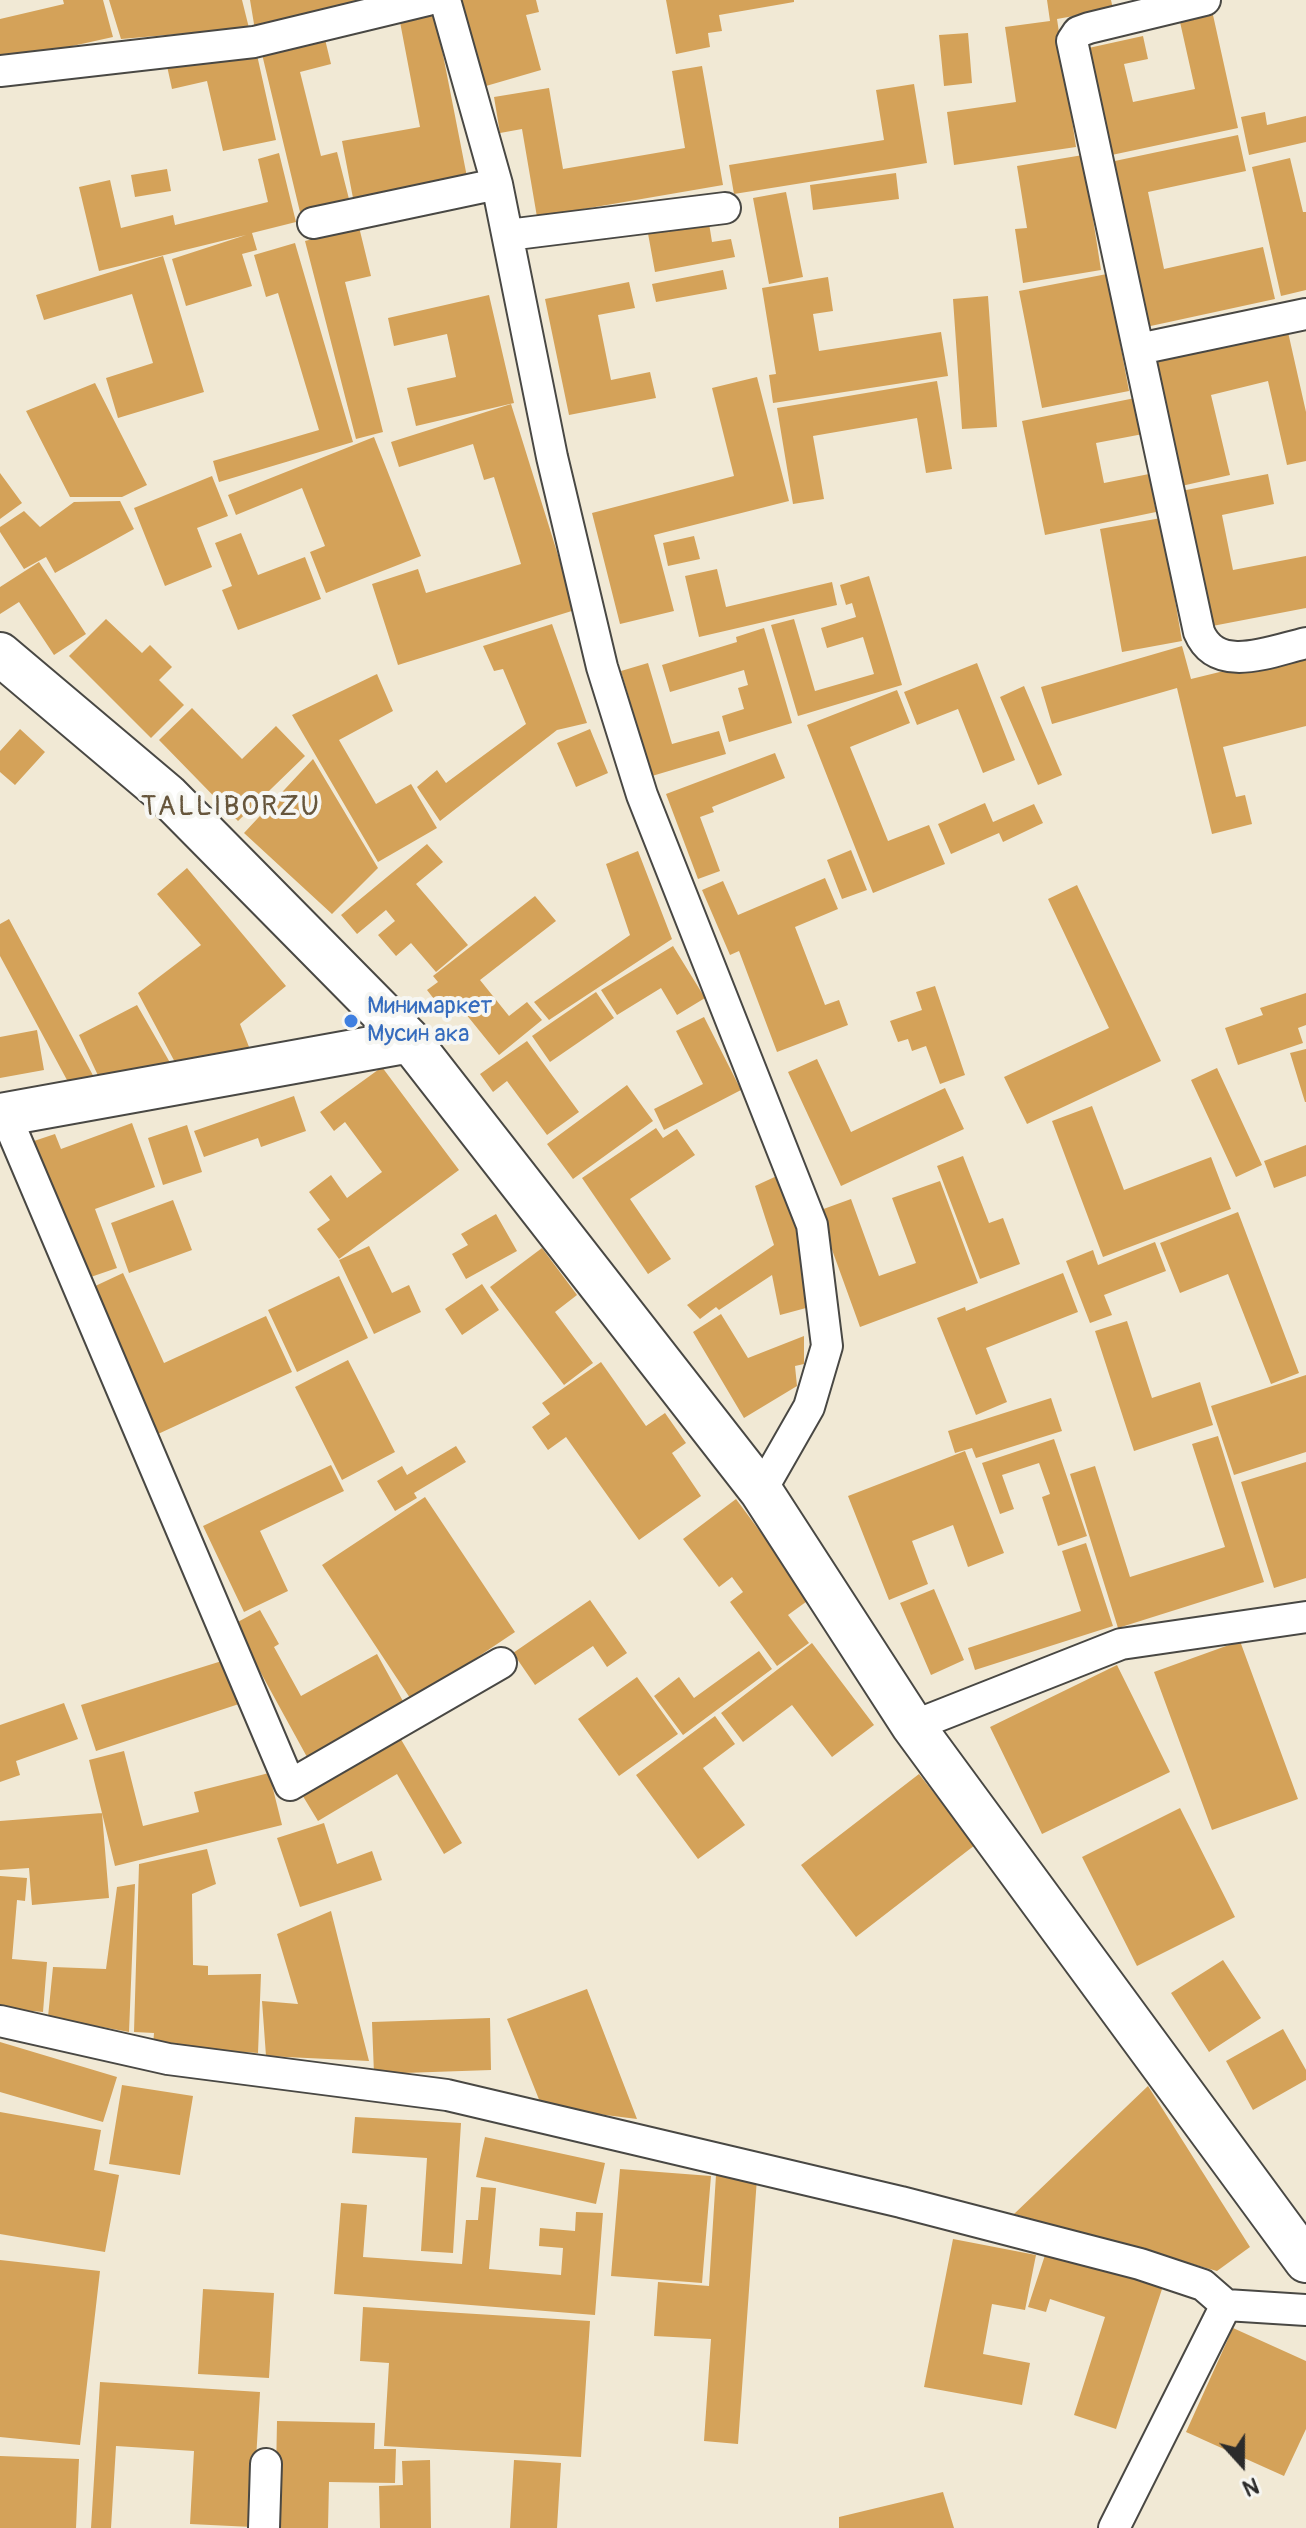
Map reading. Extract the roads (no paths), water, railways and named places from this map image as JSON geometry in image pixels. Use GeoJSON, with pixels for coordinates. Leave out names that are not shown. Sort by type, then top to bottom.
{"type":"FeatureCollection","features":[{"type":"Feature","properties":{"kind":"main road"},"geometry":{"type":"LineString","coordinates":[[0,654],[167,795],[410,1041],[761,1491],[913,1726],[1306,2261]]}},
{"type":"Feature","properties":{"kind":"main road"},"geometry":{"type":"LineString","coordinates":[[3,1115],[410,1041]]}},
{"type":"Feature","properties":{"kind":"street"},"geometry":{"type":"LineString","coordinates":[[0,71],[254,42],[428,0]]}},
{"type":"Feature","properties":{"kind":"street"},"geometry":{"type":"LineString","coordinates":[[445,0],[497,184],[552,457],[602,667],[642,795],[812,1225],[827,1346],[809,1407],[761,1491]]}},
{"type":"Feature","properties":{"kind":"street"},"geometry":{"type":"LineString","coordinates":[[1205,0],[1089,28],[1078,32],[1072,41],[1203,643],[1218,655],[1230,657],[1247,657],[1306,643]]}},
{"type":"Feature","properties":{"kind":"street"},"geometry":{"type":"LineString","coordinates":[[313,223],[497,184]]}},
{"type":"Feature","properties":{"kind":"street"},"geometry":{"type":"LineString","coordinates":[[508,235],[725,208]]}},
{"type":"Feature","properties":{"kind":"street"},"geometry":{"type":"LineString","coordinates":[[1139,349],[1306,314]]}},
{"type":"Feature","properties":{"kind":"street"},"geometry":{"type":"LineString","coordinates":[[3,1115],[290,1785],[501,1663]]}},
{"type":"Feature","properties":{"kind":"street"},"geometry":{"type":"LineString","coordinates":[[913,1726],[1121,1644],[1306,1617]]}},
{"type":"Feature","properties":{"kind":"street"},"geometry":{"type":"LineString","coordinates":[[0,2021],[168,2059],[462,2098],[901,2202],[1140,2264],[1203,2285],[1226,2305],[1306,2310]]}},
{"type":"Feature","properties":{"kind":"street"},"geometry":{"type":"LineString","coordinates":[[1114,2528],[1226,2305]]}},
{"type":"Feature","properties":{"kind":"street"},"geometry":{"type":"LineString","coordinates":[[264,2528],[266,2464]]}},
{"type":"Feature","properties":{"kind":"place","name":"Минимаркет Мусин ака"},"geometry":{"type":"Point","coordinates":[351,1021]}},
{"type":"Feature","properties":{"kind":"district","name":"TALLIBORZU"},"geometry":{"type":"Point","coordinates":[231,808]}}]}
